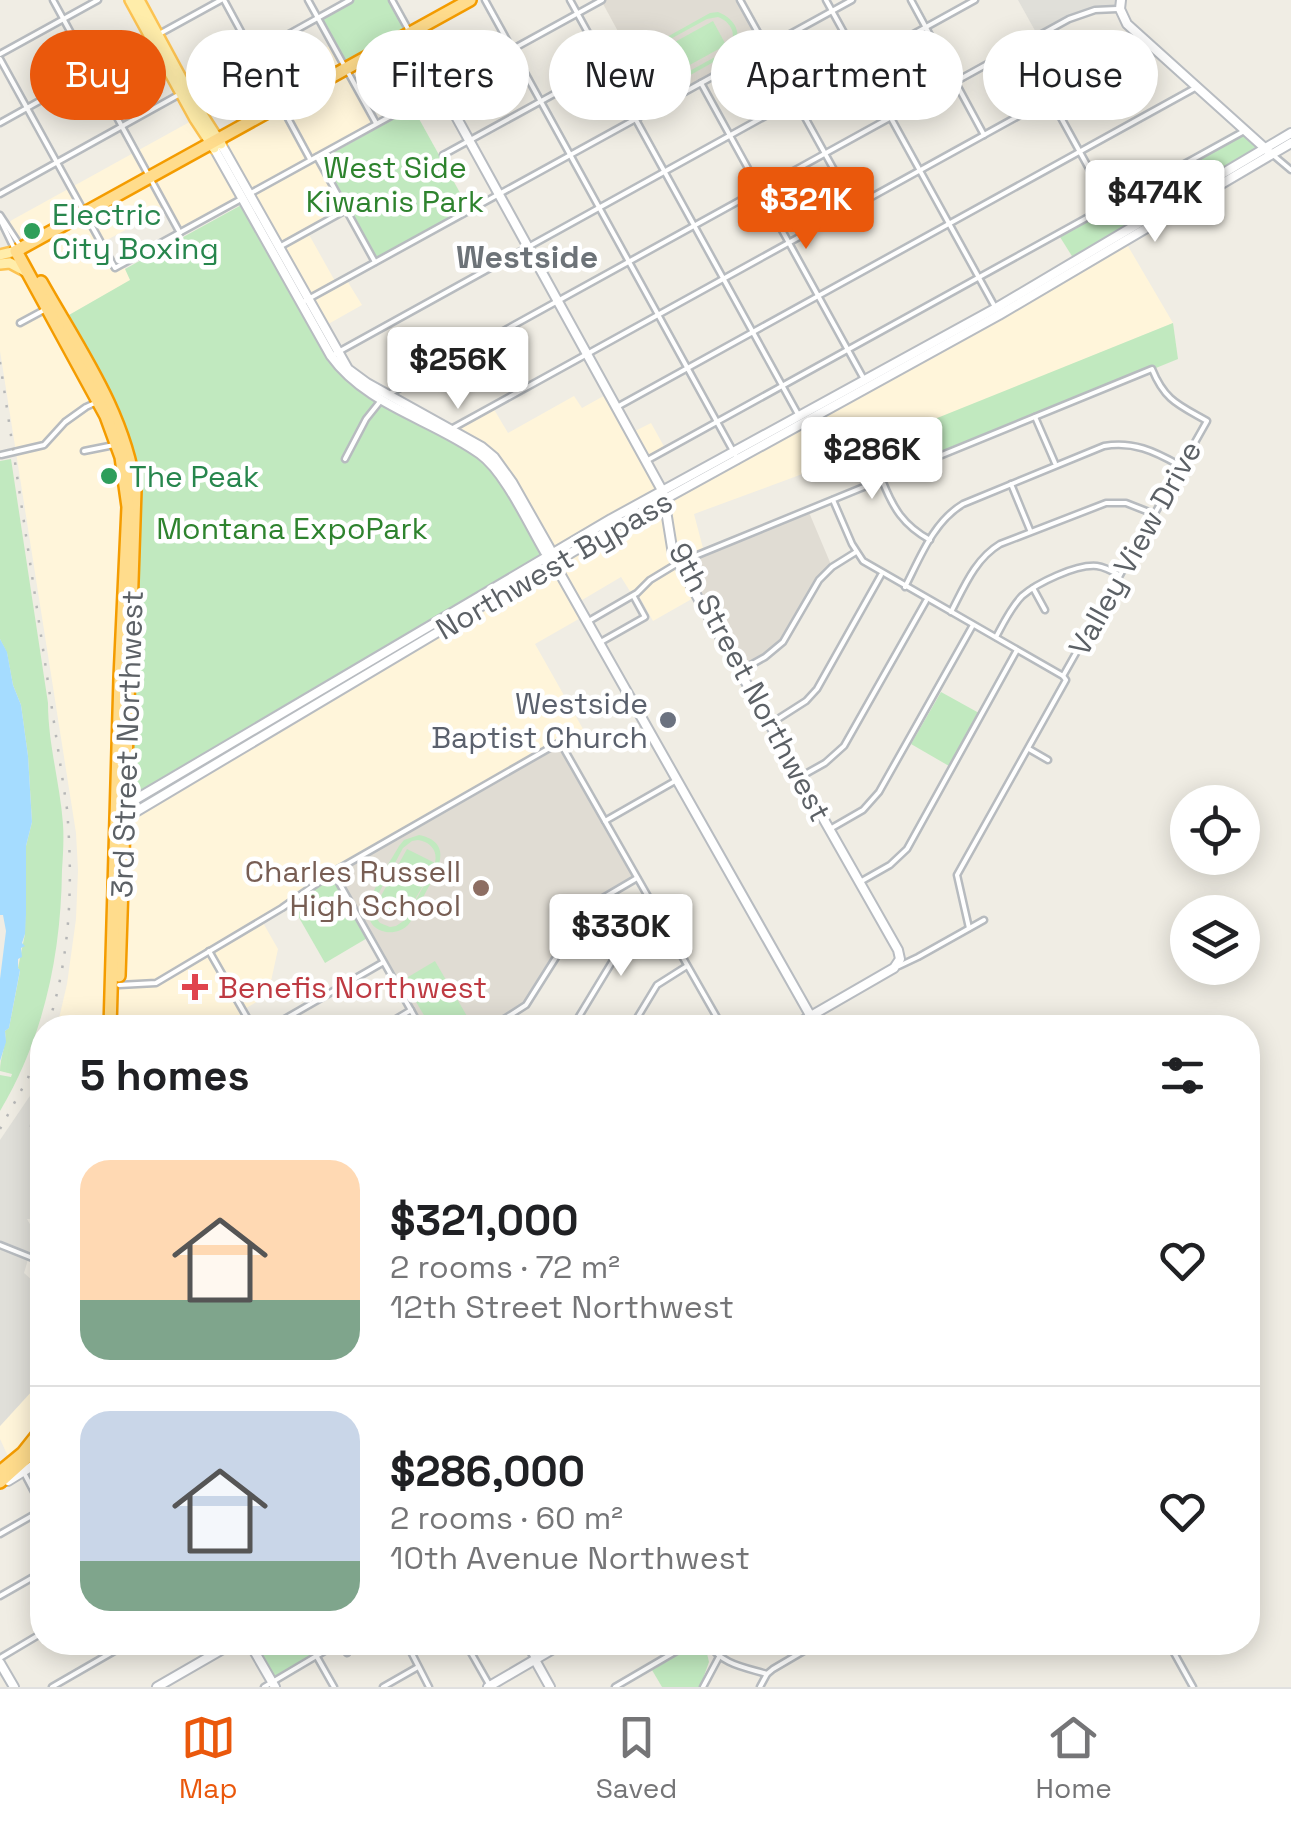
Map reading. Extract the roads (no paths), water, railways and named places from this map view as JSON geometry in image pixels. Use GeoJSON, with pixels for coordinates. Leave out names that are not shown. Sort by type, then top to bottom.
{"type":"FeatureCollection","features":[{"type":"Feature","properties":{"kind":"highway"},"geometry":{"type":"LineString","coordinates":[[422,30],[470,0]]}},
{"type":"Feature","properties":{"kind":"highway"},"geometry":{"type":"LineString","coordinates":[[424,30],[484,0]]}},
{"type":"Feature","properties":{"kind":"highway"},"geometry":{"type":"LineString","coordinates":[[336,77],[356,67]]}},
{"type":"Feature","properties":{"kind":"highway"},"geometry":{"type":"LineString","coordinates":[[20,252],[258,120]]}},
{"type":"Feature","properties":{"kind":"highway","name":"3rd Street Northwest"},"geometry":{"type":"LineString","coordinates":[[20,252],[28,273],[51,307]]}},
{"type":"Feature","properties":{"kind":"highway","name":"3rd Street Northwest"},"geometry":{"type":"LineString","coordinates":[[20,252],[102,400],[132,466],[136,508],[112,1015]]}},
{"type":"Feature","properties":{"kind":"highway","name":"3rd Street Northwest"},"geometry":{"type":"LineString","coordinates":[[115,985],[117,1015]]}},
{"type":"Feature","properties":{"kind":"highway"},"geometry":{"type":"LineString","coordinates":[[0,1472],[30,1444]]}},
{"type":"Feature","properties":{"kind":"highway"},"geometry":{"type":"LineString","coordinates":[[0,1484],[30,1456]]}},
{"type":"Feature","properties":{"kind":"main road"},"geometry":{"type":"LineString","coordinates":[[130,0],[150,30]]}},
{"type":"Feature","properties":{"kind":"main road"},"geometry":{"type":"LineString","coordinates":[[139,0],[152,30]]}},
{"type":"Feature","properties":{"kind":"main road"},"geometry":{"type":"LineString","coordinates":[[1121,4],[1127,24],[1133,30]]}},
{"type":"Feature","properties":{"kind":"main road"},"geometry":{"type":"LineString","coordinates":[[1158,53],[1269,151]]}},
{"type":"Feature","properties":{"kind":"main road"},"geometry":{"type":"LineString","coordinates":[[166,58],[350,379],[448,432],[495,468],[544,552],[552,559],[810,1015],[897,963]]}},
{"type":"Feature","properties":{"kind":"main road","name":"9th Street Northwest"},"geometry":{"type":"LineString","coordinates":[[459,120],[665,496],[671,546],[678,563],[898,950],[897,963]]}},
{"type":"Feature","properties":{"kind":"main road"},"geometry":{"type":"LineString","coordinates":[[1269,151],[1291,133]]}},
{"type":"Feature","properties":{"kind":"main road"},"geometry":{"type":"LineString","coordinates":[[1269,151],[1291,143]]}},
{"type":"Feature","properties":{"kind":"main road","name":"Northwest Bypass"},"geometry":{"type":"LineString","coordinates":[[120,815],[552,559],[998,312],[1269,151]]}},
{"type":"Feature","properties":{"kind":"main road"},"geometry":{"type":"LineString","coordinates":[[0,260],[20,252]]}},
{"type":"Feature","properties":{"kind":"main road"},"geometry":{"type":"LineString","coordinates":[[0,260],[28,273]]}},
{"type":"Feature","properties":{"kind":"main road"},"geometry":{"type":"LineString","coordinates":[[23,1453],[30,1450]]}},
{"type":"Feature","properties":{"kind":"main road"},"geometry":{"type":"LineString","coordinates":[[0,1484],[30,1467]]}},
{"type":"Feature","properties":{"kind":"main road"},"geometry":{"type":"LineString","coordinates":[[157,1687],[212,1655]]}},
{"type":"Feature","properties":{"kind":"main road"},"geometry":{"type":"LineString","coordinates":[[255,1655],[270,1685]]}},
{"type":"Feature","properties":{"kind":"main road"},"geometry":{"type":"LineString","coordinates":[[489,1686],[543,1655]]}},
{"type":"Feature","properties":{"kind":"main road"},"geometry":{"type":"LineString","coordinates":[[0,1660],[14,1687]]}},
{"type":"Feature","properties":{"kind":"main road"},"geometry":{"type":"LineString","coordinates":[[534,1660],[550,1687]]}},
{"type":"Feature","properties":{"kind":"street"},"geometry":{"type":"LineString","coordinates":[[52,0],[69,30]]}},
{"type":"Feature","properties":{"kind":"street"},"geometry":{"type":"LineString","coordinates":[[98,0],[0,57],[115,268],[383,120]]}},
{"type":"Feature","properties":{"kind":"street"},"geometry":{"type":"LineString","coordinates":[[166,31],[223,0],[241,30]]}},
{"type":"Feature","properties":{"kind":"street"},"geometry":{"type":"LineString","coordinates":[[308,0],[376,124]]}},
{"type":"Feature","properties":{"kind":"street"},"geometry":{"type":"LineString","coordinates":[[296,30],[350,0]]}},
{"type":"Feature","properties":{"kind":"street"},"geometry":{"type":"LineString","coordinates":[[392,0],[409,30]]}},
{"type":"Feature","properties":{"kind":"street"},"geometry":{"type":"LineString","coordinates":[[484,0],[501,30]]}},
{"type":"Feature","properties":{"kind":"street"},"geometry":{"type":"LineString","coordinates":[[570,0],[586,30]]}},
{"type":"Feature","properties":{"kind":"street"},"geometry":{"type":"LineString","coordinates":[[529,40],[602,0]]}},
{"type":"Feature","properties":{"kind":"street"},"geometry":{"type":"LineString","coordinates":[[740,0],[757,30]]}},
{"type":"Feature","properties":{"kind":"street"},"geometry":{"type":"LineString","coordinates":[[826,0],[843,30]]}},
{"type":"Feature","properties":{"kind":"street"},"geometry":{"type":"LineString","coordinates":[[797,30],[852,0]]}},
{"type":"Feature","properties":{"kind":"street"},"geometry":{"type":"LineString","coordinates":[[912,0],[928,30]]}},
{"type":"Feature","properties":{"kind":"street"},"geometry":{"type":"LineString","coordinates":[[921,30],[974,0]]}},
{"type":"Feature","properties":{"kind":"street"},"geometry":{"type":"LineString","coordinates":[[1050,30],[1080,14],[1121,4]]}},
{"type":"Feature","properties":{"kind":"street"},"geometry":{"type":"LineString","coordinates":[[691,89],[711,78]]}},
{"type":"Feature","properties":{"kind":"street"},"geometry":{"type":"LineString","coordinates":[[529,80],[736,456]]}},
{"type":"Feature","properties":{"kind":"street"},"geometry":{"type":"LineString","coordinates":[[701,84],[867,384]]}},
{"type":"Feature","properties":{"kind":"street"},"geometry":{"type":"LineString","coordinates":[[617,407],[1197,87]]}},
{"type":"Feature","properties":{"kind":"street"},"geometry":{"type":"LineString","coordinates":[[0,194],[184,92]]}},
{"type":"Feature","properties":{"kind":"street"},"geometry":{"type":"LineString","coordinates":[[963,94],[984,135]]}},
{"type":"Feature","properties":{"kind":"street"},"geometry":{"type":"LineString","coordinates":[[442,156],[549,98]]}},
{"type":"Feature","properties":{"kind":"street"},"geometry":{"type":"LineString","coordinates":[[0,123],[30,106]]}},
{"type":"Feature","properties":{"kind":"street"},"geometry":{"type":"LineString","coordinates":[[119,120],[180,233]]}},
{"type":"Feature","properties":{"kind":"street"},"geometry":{"type":"LineString","coordinates":[[291,120],[375,263]]}},
{"type":"Feature","properties":{"kind":"street"},"geometry":{"type":"LineString","coordinates":[[304,302],[634,120]]}},
{"type":"Feature","properties":{"kind":"street"},"geometry":{"type":"LineString","coordinates":[[637,120],[801,420]]}},
{"type":"Feature","properties":{"kind":"street"},"geometry":{"type":"LineString","coordinates":[[334,355],[758,120]]}},
{"type":"Feature","properties":{"kind":"street"},"geometry":{"type":"LineString","coordinates":[[806,120],[854,206]]}},
{"type":"Feature","properties":{"kind":"street"},"geometry":{"type":"LineString","coordinates":[[344,458],[384,397],[885,120]]}},
{"type":"Feature","properties":{"kind":"street"},"geometry":{"type":"LineString","coordinates":[[892,120],[998,312]]}},
{"type":"Feature","properties":{"kind":"street"},"geometry":{"type":"LineString","coordinates":[[448,432],[1012,120]]}},
{"type":"Feature","properties":{"kind":"street"},"geometry":{"type":"LineString","coordinates":[[1063,120],[1109,205]]}},
{"type":"Feature","properties":{"kind":"street"},"geometry":{"type":"LineString","coordinates":[[646,461],[1246,130]]}},
{"type":"Feature","properties":{"kind":"street"},"geometry":{"type":"LineString","coordinates":[[1269,151],[1291,170]]}},
{"type":"Feature","properties":{"kind":"street"},"geometry":{"type":"LineString","coordinates":[[275,249],[346,210]]}},
{"type":"Feature","properties":{"kind":"street"},"geometry":{"type":"LineString","coordinates":[[0,217],[20,252]]}},
{"type":"Feature","properties":{"kind":"street"},"geometry":{"type":"LineString","coordinates":[[20,324],[51,307]]}},
{"type":"Feature","properties":{"kind":"street","name":"Valley View Drive"},"geometry":{"type":"LineString","coordinates":[[969,928],[958,875],[1207,421],[1164,393],[1152,369],[1035,417]]}},
{"type":"Feature","properties":{"kind":"street"},"geometry":{"type":"LineString","coordinates":[[1,455],[44,446],[64,422],[102,400]]}},
{"type":"Feature","properties":{"kind":"street"},"geometry":{"type":"LineString","coordinates":[[587,622],[633,596],[678,563],[1035,417],[1056,465]]}},
{"type":"Feature","properties":{"kind":"street"},"geometry":{"type":"LineString","coordinates":[[84,450],[122,443]]}},
{"type":"Feature","properties":{"kind":"street"},"geometry":{"type":"LineString","coordinates":[[905,586],[945,518],[956,508],[1011,484],[1120,443],[1146,448],[1181,466]]}},
{"type":"Feature","properties":{"kind":"street"},"geometry":{"type":"LineString","coordinates":[[882,480],[896,514],[904,524],[930,540]]}},
{"type":"Feature","properties":{"kind":"street"},"geometry":{"type":"LineString","coordinates":[[1011,484],[1031,531]]}},
{"type":"Feature","properties":{"kind":"street"},"geometry":{"type":"LineString","coordinates":[[833,500],[863,561],[1064,678]]}},
{"type":"Feature","properties":{"kind":"street"},"geometry":{"type":"LineString","coordinates":[[951,612],[982,559],[1000,544],[1106,503],[1126,503],[1154,514]]}},
{"type":"Feature","properties":{"kind":"street"},"geometry":{"type":"LineString","coordinates":[[740,671],[776,650],[818,580],[856,552]]}},
{"type":"Feature","properties":{"kind":"street"},"geometry":{"type":"LineString","coordinates":[[996,637],[1015,604],[1032,588],[1082,567],[1099,566],[1120,575]]}},
{"type":"Feature","properties":{"kind":"street"},"geometry":{"type":"LineString","coordinates":[[770,724],[793,711],[817,689],[881,574]]}},
{"type":"Feature","properties":{"kind":"street"},"geometry":{"type":"LineString","coordinates":[[1032,588],[1045,610]]}},
{"type":"Feature","properties":{"kind":"street"},"geometry":{"type":"LineString","coordinates":[[599,643],[645,617],[633,596]]}},
{"type":"Feature","properties":{"kind":"street"},"geometry":{"type":"LineString","coordinates":[[800,777],[844,746],[927,599]]}},
{"type":"Feature","properties":{"kind":"street"},"geometry":{"type":"LineString","coordinates":[[830,830],[863,810],[879,792],[973,624]]}},
{"type":"Feature","properties":{"kind":"street"},"geometry":{"type":"LineString","coordinates":[[860,882],[890,865],[906,849],[1017,650]]}},
{"type":"Feature","properties":{"kind":"street"},"geometry":{"type":"LineString","coordinates":[[115,985],[156,983],[282,908],[333,872],[560,742],[716,1015]]}},
{"type":"Feature","properties":{"kind":"street"},"geometry":{"type":"LineString","coordinates":[[1029,749],[1048,760]]}},
{"type":"Feature","properties":{"kind":"street"},"geometry":{"type":"LineString","coordinates":[[606,821],[676,781]]}},
{"type":"Feature","properties":{"kind":"street"},"geometry":{"type":"LineString","coordinates":[[333,872],[414,1015]]}},
{"type":"Feature","properties":{"kind":"street"},"geometry":{"type":"LineString","coordinates":[[514,1015],[526,1005],[591,906],[638,878]]}},
{"type":"Feature","properties":{"kind":"street"},"geometry":{"type":"LineString","coordinates":[[897,963],[918,958],[984,920]]}},
{"type":"Feature","properties":{"kind":"street"},"geometry":{"type":"LineString","coordinates":[[580,1015],[624,945],[662,922]]}},
{"type":"Feature","properties":{"kind":"street"},"geometry":{"type":"LineString","coordinates":[[209,952],[245,1015]]}},
{"type":"Feature","properties":{"kind":"street"},"geometry":{"type":"LineString","coordinates":[[291,1015],[384,962]]}},
{"type":"Feature","properties":{"kind":"street"},"geometry":{"type":"LineString","coordinates":[[639,1015],[657,986],[688,966]]}},
{"type":"Feature","properties":{"kind":"street"},"geometry":{"type":"LineString","coordinates":[[402,1015],[411,1010]]}},
{"type":"Feature","properties":{"kind":"street"},"geometry":{"type":"LineString","coordinates":[[0,1245],[30,1256]]}},
{"type":"Feature","properties":{"kind":"street"},"geometry":{"type":"LineString","coordinates":[[23,1471],[30,1485]]}},
{"type":"Feature","properties":{"kind":"street"},"geometry":{"type":"LineString","coordinates":[[0,1534],[30,1515]]}},
{"type":"Feature","properties":{"kind":"street"},"geometry":{"type":"LineString","coordinates":[[0,1596],[30,1579]]}},
{"type":"Feature","properties":{"kind":"street"},"geometry":{"type":"LineString","coordinates":[[0,1660],[30,1641]]}},
{"type":"Feature","properties":{"kind":"street"},"geometry":{"type":"LineString","coordinates":[[52,1687],[107,1655]]}},
{"type":"Feature","properties":{"kind":"street"},"geometry":{"type":"LineString","coordinates":[[270,1685],[320,1655]]}},
{"type":"Feature","properties":{"kind":"street"},"geometry":{"type":"LineString","coordinates":[[412,1655],[430,1687]]}},
{"type":"Feature","properties":{"kind":"street"},"geometry":{"type":"LineString","coordinates":[[471,1655],[489,1686]]}},
{"type":"Feature","properties":{"kind":"street"},"geometry":{"type":"LineString","coordinates":[[532,1655],[534,1660]]}},
{"type":"Feature","properties":{"kind":"street"},"geometry":{"type":"LineString","coordinates":[[615,1687],[670,1655]]}},
{"type":"Feature","properties":{"kind":"street"},"geometry":{"type":"LineString","coordinates":[[717,1655],[767,1674]]}},
{"type":"Feature","properties":{"kind":"street"},"geometry":{"type":"LineString","coordinates":[[760,1687],[767,1674],[798,1655]]}},
{"type":"Feature","properties":{"kind":"street"},"geometry":{"type":"LineString","coordinates":[[1175,1655],[1193,1687]]}},
{"type":"Feature","properties":{"kind":"street"},"geometry":{"type":"LineString","coordinates":[[317,1657],[334,1687]]}},
{"type":"Feature","properties":{"kind":"street"},"geometry":{"type":"LineString","coordinates":[[703,1687],[719,1658]]}},
{"type":"Feature","properties":{"kind":"street"},"geometry":{"type":"LineString","coordinates":[[382,1687],[418,1667]]}},
{"type":"Feature","properties":{"kind":"water"},"geometry":{"type":"Polygon","coordinates":[[[0,639],[21,705],[32,822],[26,846],[22,943],[25,946],[18,959],[20,970],[0,1061],[0,979],[6,931],[0,915],[0,639]]]}},
{"type":"Feature","properties":{"kind":"railway"},"geometry":{"type":"LineString","coordinates":[[0,362],[67,809],[68,919],[51,1015]]}},
{"type":"Feature","properties":{"kind":"railway"},"geometry":{"type":"LineString","coordinates":[[0,1129],[30,1073]]}},
{"type":"Feature","properties":{"kind":"place","name":"Electric City Boxing"},"geometry":{"type":"Point","coordinates":[32,231]}},
{"type":"Feature","properties":{"kind":"place","name":"The Peak"},"geometry":{"type":"Point","coordinates":[109,476]}},
{"type":"Feature","properties":{"kind":"place","name":"Westside Baptist Church"},"geometry":{"type":"Point","coordinates":[668,720]}},
{"type":"Feature","properties":{"kind":"place","name":"Charles Russell High School"},"geometry":{"type":"Point","coordinates":[481,888]}},
{"type":"Feature","properties":{"kind":"place","name":"Benefis Northwest"},"geometry":{"type":"Point","coordinates":[195,987]}},
{"type":"Feature","properties":{"kind":"district","name":"Westside"},"geometry":{"type":"Point","coordinates":[527,257]}},
{"type":"Feature","properties":{"kind":"park label","name":"West Side Kiwanis Park"},"geometry":{"type":"Point","coordinates":[395,184]}},
{"type":"Feature","properties":{"kind":"park label","name":"Montana ExpoPark"},"geometry":{"type":"Point","coordinates":[292,528]}}]}
